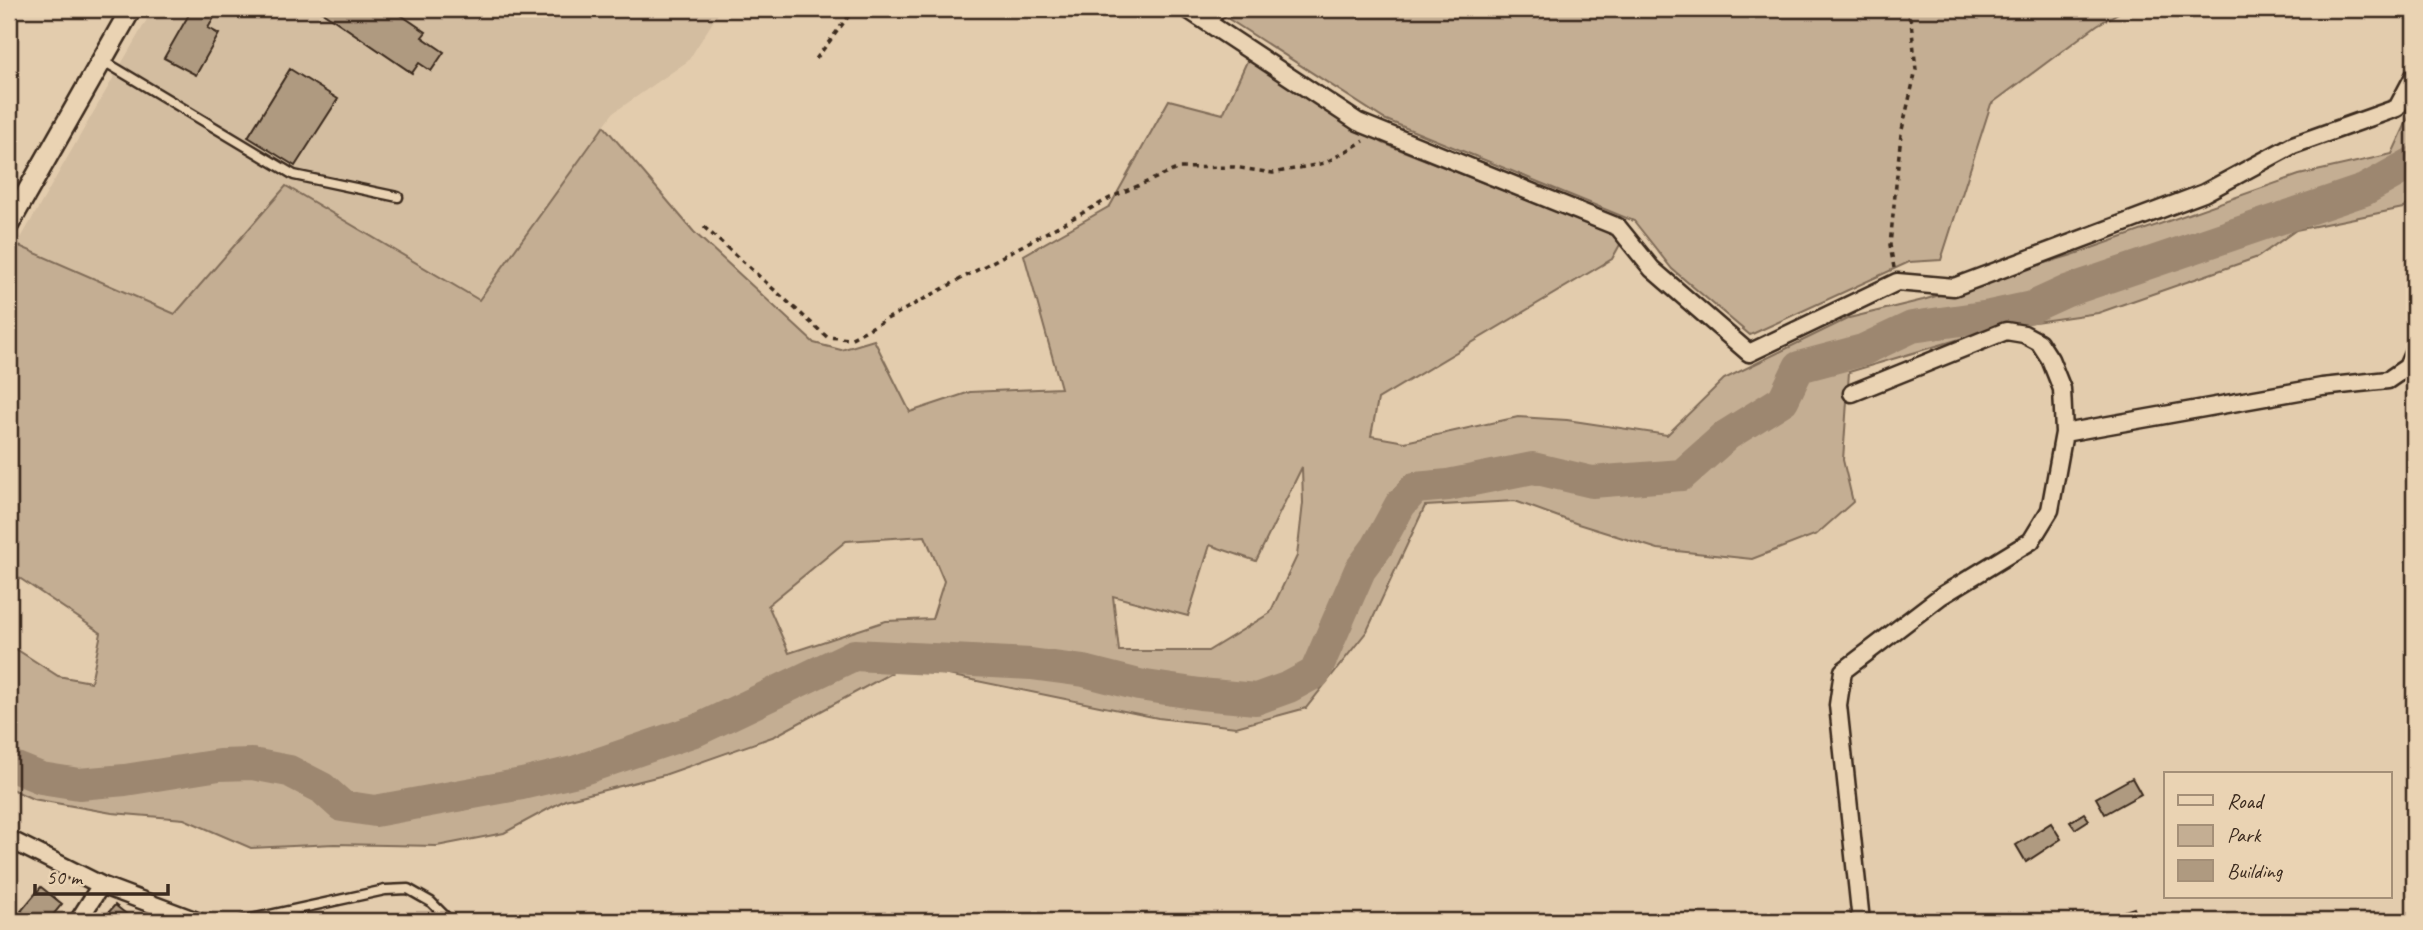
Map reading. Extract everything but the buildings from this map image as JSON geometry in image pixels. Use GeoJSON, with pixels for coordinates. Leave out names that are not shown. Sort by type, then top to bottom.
{"type":"FeatureCollection","features":[{"type":"Feature","properties":{"kind":"street"},"geometry":{"type":"LineString","coordinates":[[9,224],[131,9]]}},
{"type":"Feature","properties":{"kind":"street"},"geometry":{"type":"LineString","coordinates":[[1187,9],[1348,116],[1618,227],[1652,268],[1749,353],[1897,282],[1954,287],[2204,193],[2293,145],[2397,108],[2414,76]]}},
{"type":"Feature","properties":{"kind":"street"},"geometry":{"type":"LineString","coordinates":[[1852,393],[2006,331],[2024,334],[2039,342],[2050,359],[2062,389],[2064,433],[2050,510],[2031,541],[1941,596],[1843,671],[1839,705],[1861,921]]}},
{"type":"Feature","properties":{"kind":"street"},"geometry":{"type":"LineString","coordinates":[[2064,433],[2322,387],[2388,380],[2407,367],[2414,351]]}},
{"type":"Feature","properties":{"kind":"street"},"geometry":{"type":"LineString","coordinates":[[9,839],[102,885],[197,921]]}},
{"type":"Feature","properties":{"kind":"street"},"geometry":{"type":"LineString","coordinates":[[78,921],[102,885]]}},
{"type":"Feature","properties":{"kind":"lane"},"geometry":{"type":"LineString","coordinates":[[1209,23],[1225,9]]}},
{"type":"Feature","properties":{"kind":"lane"},"geometry":{"type":"LineString","coordinates":[[102,60],[294,175],[398,197]]}},
{"type":"Feature","properties":{"kind":"lane"},"geometry":{"type":"LineString","coordinates":[[242,921],[385,890],[408,889],[430,902],[450,921]]}},
{"type":"Feature","properties":{"kind":"path"},"geometry":{"type":"LineString","coordinates":[[816,59],[854,9]]}},
{"type":"Feature","properties":{"kind":"path"},"geometry":{"type":"LineString","coordinates":[[1897,282],[1890,245],[1901,134],[1916,70],[1911,20],[1905,9]]}},
{"type":"Feature","properties":{"kind":"path"},"geometry":{"type":"LineString","coordinates":[[704,227],[827,337],[850,339],[1112,197],[1179,168],[1234,167],[1273,173],[1325,163],[1381,131]]}},
{"type":"Feature","properties":{"kind":"shaded area"},"geometry":{"type":"Polygon","coordinates":[[[153,9],[721,9],[688,61],[613,113],[479,300],[286,186],[175,314],[17,245],[153,9]]]}},
{"type":"Feature","properties":{"kind":"green space"},"geometry":{"type":"Polygon","coordinates":[[[1241,9],[2125,9],[2097,25],[1991,104],[1941,260],[1909,262],[1750,335],[1672,269],[1634,221],[1384,119],[1227,18],[1241,9]]]}},
{"type":"Feature","properties":{"kind":"green space"},"geometry":{"type":"Polygon","coordinates":[[[1248,59],[1383,143],[1608,232],[1622,241],[1612,259],[1378,399],[1371,436],[1405,442],[1518,417],[1567,420],[1667,435],[1724,379],[1849,318],[1923,300],[2072,255],[2299,175],[2392,154],[2414,106],[2414,200],[2403,208],[2296,230],[2258,257],[2098,313],[2000,327],[1849,372],[1843,460],[1853,502],[1817,534],[1752,559],[1658,549],[1515,501],[1425,506],[1367,631],[1306,708],[1236,727],[1158,718],[904,666],[775,736],[664,775],[565,800],[504,833],[437,846],[334,844],[251,848],[184,819],[112,813],[33,799],[9,788],[9,649],[16,649],[58,676],[91,682],[101,633],[9,571],[9,261],[17,245],[175,314],[286,186],[479,300],[604,126],[694,232],[814,343],[841,350],[874,340],[910,412],[970,392],[1061,388],[1024,255],[1110,206],[1169,100],[1223,114],[1248,59]],[[1302,467],[1256,561],[1210,545],[1188,616],[1113,596],[1119,651],[1208,651],[1270,613],[1297,556],[1303,503],[1302,467]],[[925,536],[846,541],[768,605],[789,653],[886,621],[932,619],[944,581],[925,536]]]}},
{"type":"Feature","properties":{"kind":"waterway"},"geometry":{"type":"LineString","coordinates":[[9,765],[41,778],[79,784],[125,780],[219,765],[252,764],[289,771],[322,788],[342,806],[375,811],[577,771],[697,730],[854,655],[1031,664],[1084,671],[1139,685],[1256,699],[1289,687],[1315,673],[1360,570],[1377,547],[1400,505],[1415,488],[1448,485],[1533,468],[1592,482],[1682,475],[1727,435],[1783,400],[1799,367],[1863,350],[1912,327],[2032,307],[2067,291],[2364,190],[2414,162]]}}]}
